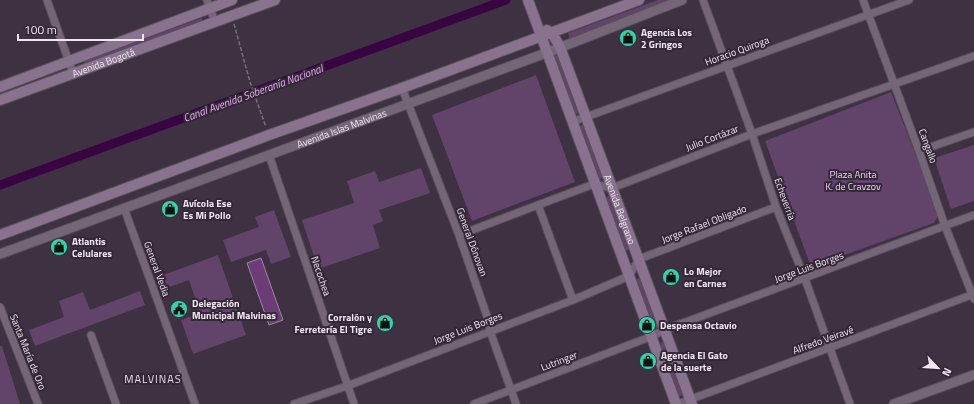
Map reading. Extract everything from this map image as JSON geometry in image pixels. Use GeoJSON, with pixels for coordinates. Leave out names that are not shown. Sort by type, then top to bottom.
{"type":"FeatureCollection","features":[{"type":"Feature","properties":{"kind":"main road","name":"Avenida Bogotá"},"geometry":{"type":"LineString","coordinates":[[0,87],[69,62],[209,4],[232,0]]}},
{"type":"Feature","properties":{"kind":"main road","name":"Avenida Bogotá"},"geometry":{"type":"LineString","coordinates":[[0,100],[275,0]]}},
{"type":"Feature","properties":{"kind":"main road","name":"Avenida Islas Malvinas"},"geometry":{"type":"LineString","coordinates":[[0,234],[639,0]]}},
{"type":"Feature","properties":{"kind":"main road","name":"Avenida Belgrano"},"geometry":{"type":"LineString","coordinates":[[528,1],[650,337],[677,404]]}},
{"type":"Feature","properties":{"kind":"main road"},"geometry":{"type":"LineString","coordinates":[[536,25],[552,32]]}},
{"type":"Feature","properties":{"kind":"main road","name":"Avenida Belgrano"},"geometry":{"type":"LineString","coordinates":[[552,32],[560,47],[691,402]]}},
{"type":"Feature","properties":{"kind":"street"},"geometry":{"type":"LineString","coordinates":[[47,0],[73,73]]}},
{"type":"Feature","properties":{"kind":"street","name":"Avenida Islas Malvinas"},"geometry":{"type":"LineString","coordinates":[[0,254],[546,53],[682,0]]}},
{"type":"Feature","properties":{"kind":"street","name":"Echeverría"},"geometry":{"type":"LineString","coordinates":[[703,0],[752,134],[776,207],[805,279],[850,404]]}},
{"type":"Feature","properties":{"kind":"street","name":"Cangallo"},"geometry":{"type":"LineString","coordinates":[[863,0],[946,226],[974,296]]}},
{"type":"Feature","properties":{"kind":"street","name":"Horacio Quiroga"},"geometry":{"type":"LineString","coordinates":[[572,122],[909,0]]}},
{"type":"Feature","properties":{"kind":"street"},"geometry":{"type":"LineString","coordinates":[[209,4],[214,22]]}},
{"type":"Feature","properties":{"kind":"street","name":"Julio Cortázar"},"geometry":{"type":"LineString","coordinates":[[612,188],[752,134],[974,56]]}},
{"type":"Feature","properties":{"kind":"street","name":"General Dónovan"},"geometry":{"type":"LineString","coordinates":[[402,88],[459,236],[516,404]]}},
{"type":"Feature","properties":{"kind":"street"},"geometry":{"type":"LineString","coordinates":[[920,152],[974,132]]}},
{"type":"Feature","properties":{"kind":"street","name":"Necochea"},"geometry":{"type":"LineString","coordinates":[[269,155],[354,404]]}},
{"type":"Feature","properties":{"kind":"street"},"geometry":{"type":"LineString","coordinates":[[459,236],[538,204],[594,184],[612,188]]}},
{"type":"Feature","properties":{"kind":"street"},"geometry":{"type":"LineString","coordinates":[[538,204],[573,300]]}},
{"type":"Feature","properties":{"kind":"street","name":"Jorge Rafael Obligado"},"geometry":{"type":"LineString","coordinates":[[639,259],[776,207]]}},
{"type":"Feature","properties":{"kind":"street","name":"General Vedia"},"geometry":{"type":"LineString","coordinates":[[124,208],[195,404]]}},
{"type":"Feature","properties":{"kind":"street","name":"Jorge Luis Borges"},"geometry":{"type":"LineString","coordinates":[[650,337],[664,330],[805,279],[974,215]]}},
{"type":"Feature","properties":{"kind":"street"},"geometry":{"type":"LineString","coordinates":[[629,276],[639,259]]}},
{"type":"Feature","properties":{"kind":"street","name":"Jorge Luis Borges"},"geometry":{"type":"LineString","coordinates":[[294,404],[347,386],[490,330],[573,300],[629,276]]}},
{"type":"Feature","properties":{"kind":"street","name":"Alfredo Veiravé"},"geometry":{"type":"LineString","coordinates":[[677,404],[691,402],[830,348],[974,296]]}},
{"type":"Feature","properties":{"kind":"street","name":"Santa María de Oro"},"geometry":{"type":"LineString","coordinates":[[0,307],[38,404]]}},
{"type":"Feature","properties":{"kind":"street"},"geometry":{"type":"LineString","coordinates":[[91,335],[116,404]]}},
{"type":"Feature","properties":{"kind":"street","name":"Lutringer"},"geometry":{"type":"LineString","coordinates":[[474,404],[650,337]]}},
{"type":"Feature","properties":{"kind":"street"},"geometry":{"type":"LineString","coordinates":[[894,404],[974,375]]}},
{"type":"Feature","properties":{"kind":"path"},"geometry":{"type":"LineString","coordinates":[[232,16],[250,82],[268,135]]}},
{"type":"Feature","properties":{"kind":"green space"},"geometry":{"type":"Polygon","coordinates":[[[658,0],[669,0],[570,39],[568,33],[658,0]]]}},
{"type":"Feature","properties":{"kind":"green space"},"geometry":{"type":"Polygon","coordinates":[[[202,18],[202,21],[85,64],[84,61],[202,18]]]}},
{"type":"Feature","properties":{"kind":"green space"},"geometry":{"type":"Polygon","coordinates":[[[558,54],[579,113],[573,115],[552,56],[558,54]]]}},
{"type":"Feature","properties":{"kind":"green space"},"geometry":{"type":"Polygon","coordinates":[[[536,75],[575,182],[472,221],[432,115],[536,75]]]}},
{"type":"Feature","properties":{"kind":"green space","name":"Plaza Anita K. de Cravzov"},"geometry":{"type":"Polygon","coordinates":[[[891,92],[939,214],[934,223],[811,267],[765,141],[891,92]]]}},
{"type":"Feature","properties":{"kind":"green space"},"geometry":{"type":"Polygon","coordinates":[[[584,124],[603,178],[597,180],[578,127],[584,124]]]}},
{"type":"Feature","properties":{"kind":"green space"},"geometry":{"type":"Polygon","coordinates":[[[974,145],[974,201],[951,209],[934,158],[974,145]]]}},
{"type":"Feature","properties":{"kind":"green space"},"geometry":{"type":"Polygon","coordinates":[[[421,168],[430,193],[379,210],[383,221],[373,225],[380,248],[318,269],[302,220],[354,203],[347,181],[375,171],[379,182],[421,168]]]}},
{"type":"Feature","properties":{"kind":"green space"},"geometry":{"type":"Polygon","coordinates":[[[611,195],[631,249],[625,251],[606,198],[611,195]]]}},
{"type":"Feature","properties":{"kind":"green space"},"geometry":{"type":"Polygon","coordinates":[[[274,210],[291,257],[271,264],[266,250],[231,262],[223,240],[259,227],[255,217],[274,210]]]}},
{"type":"Feature","properties":{"kind":"green space"},"geometry":{"type":"Polygon","coordinates":[[[218,255],[246,335],[193,354],[181,320],[200,313],[189,280],[167,288],[163,275],[218,255]]]}},
{"type":"Feature","properties":{"kind":"green space"},"geometry":{"type":"Polygon","coordinates":[[[640,278],[658,328],[652,330],[634,280],[640,278]]]}},
{"type":"Feature","properties":{"kind":"green space"},"geometry":{"type":"Polygon","coordinates":[[[140,291],[145,305],[35,346],[29,330],[64,317],[59,301],[83,292],[90,310],[140,291]]]}},
{"type":"Feature","properties":{"kind":"green space"},"geometry":{"type":"Polygon","coordinates":[[[663,342],[683,395],[677,397],[658,344],[663,342]]]}},
{"type":"Feature","properties":{"kind":"green space"},"geometry":{"type":"Polygon","coordinates":[[[0,346],[2,346],[20,404],[0,404],[0,346]]]}},
{"type":"Feature","properties":{"kind":"building"},"geometry":{"type":"Polygon","coordinates":[[[261,258],[283,320],[269,325],[247,263],[261,258]]]}},
{"type":"Feature","properties":{"kind":"waterway","name":"Canal Avenida Soberanía Nacional"},"geometry":{"type":"LineString","coordinates":[[0,185],[506,0]]}},
{"type":"Feature","properties":{"kind":"place","name":"Agencia Los 2 Gringos"},"geometry":{"type":"Point","coordinates":[628,38]}},
{"type":"Feature","properties":{"kind":"place","name":"Avícola Ese Es Mi Pollo"},"geometry":{"type":"Point","coordinates":[170,209]}},
{"type":"Feature","properties":{"kind":"place","name":"Atlantis Celulares"},"geometry":{"type":"Point","coordinates":[59,247]}},
{"type":"Feature","properties":{"kind":"place","name":"Lo Mejor en Carnes"},"geometry":{"type":"Point","coordinates":[671,277]}},
{"type":"Feature","properties":{"kind":"place","name":"Delegación Municipal Malvinas"},"geometry":{"type":"Point","coordinates":[179,309]}},
{"type":"Feature","properties":{"kind":"place","name":"Corralón y Ferretería El Tigre"},"geometry":{"type":"Point","coordinates":[385,323]}},
{"type":"Feature","properties":{"kind":"place","name":"Despensa Octavio"},"geometry":{"type":"Point","coordinates":[647,325]}},
{"type":"Feature","properties":{"kind":"place","name":"Agencia El Gato de la suerte"},"geometry":{"type":"Point","coordinates":[648,361]}},
{"type":"Feature","properties":{"kind":"district","name":"MALVINAS"},"geometry":{"type":"Point","coordinates":[153,379]}}]}
